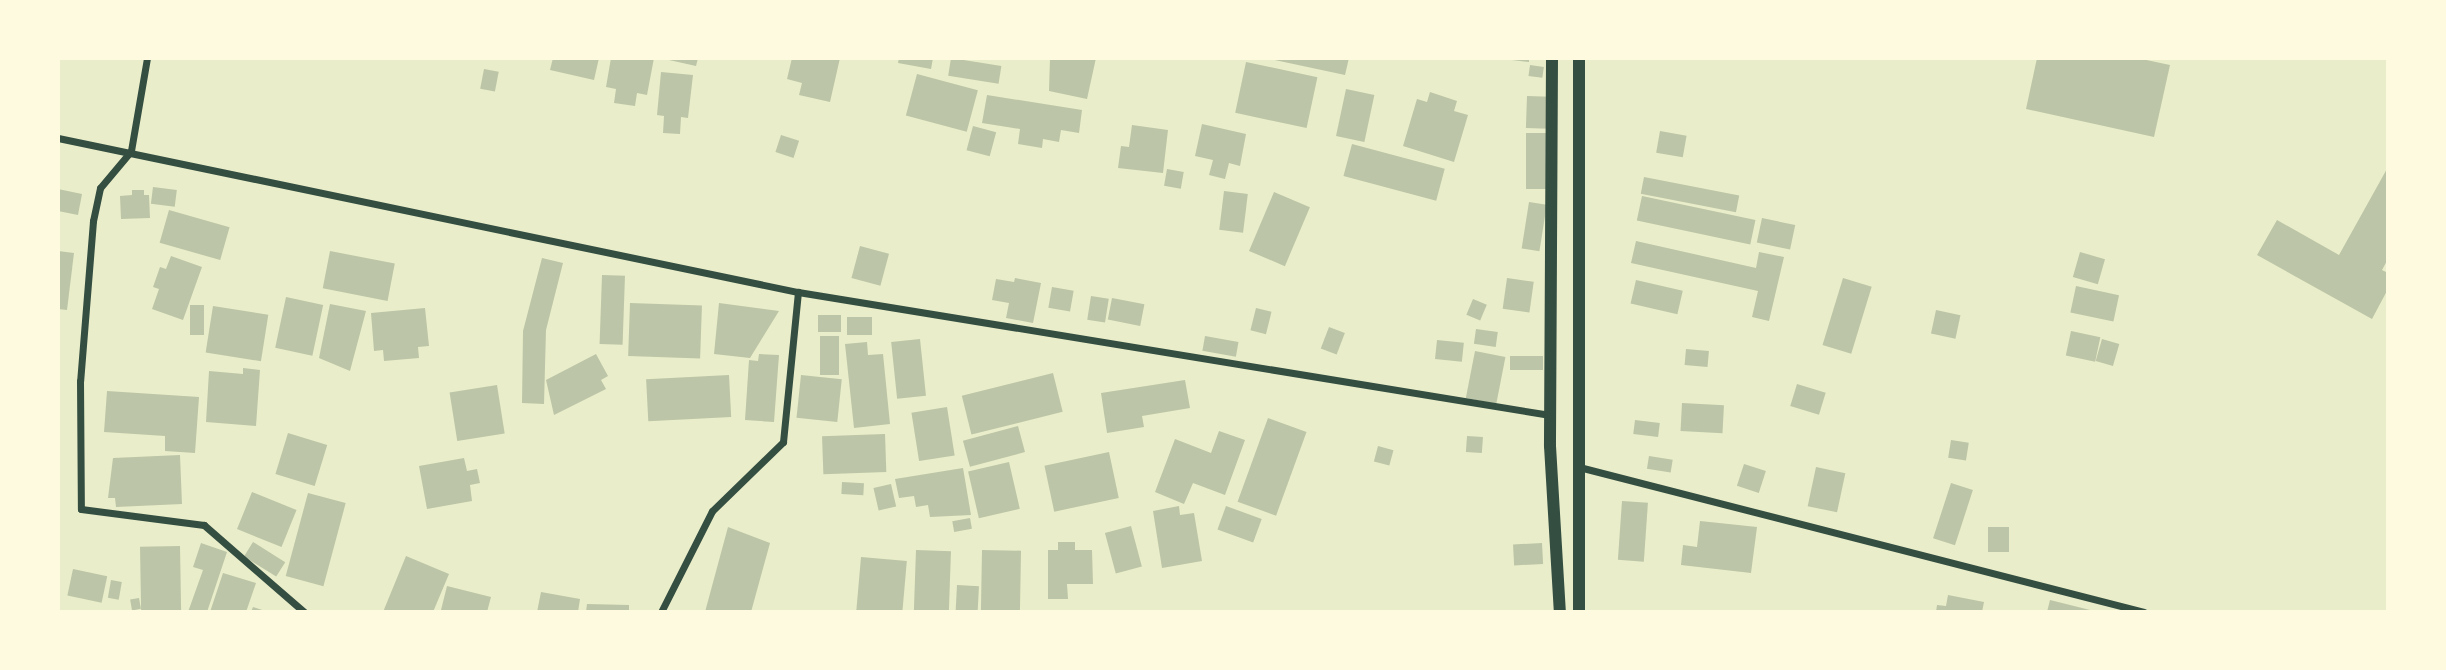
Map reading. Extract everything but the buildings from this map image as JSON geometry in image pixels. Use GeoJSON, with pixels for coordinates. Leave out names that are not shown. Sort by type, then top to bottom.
{"type":"FeatureCollection","features":[{"type":"Feature","properties":{"kind":"street"},"geometry":{"type":"LineString","coordinates":[[147,58],[131,151],[100,188],[93,221],[80,382],[81,509],[204,525],[304,612]]}},
{"type":"Feature","properties":{"kind":"street"},"geometry":{"type":"LineString","coordinates":[[1552,58],[1555,210],[1550,415],[1560,612]]}},
{"type":"Feature","properties":{"kind":"street"},"geometry":{"type":"LineString","coordinates":[[1579,58],[1579,612]]}},
{"type":"Feature","properties":{"kind":"street"},"geometry":{"type":"LineString","coordinates":[[58,138],[131,151],[798,292],[1550,415]]}},
{"type":"Feature","properties":{"kind":"street"},"geometry":{"type":"LineString","coordinates":[[1555,210],[1580,210]]}},
{"type":"Feature","properties":{"kind":"street"},"geometry":{"type":"LineString","coordinates":[[661,612],[712,510],[783,442],[798,292]]}},
{"type":"Feature","properties":{"kind":"street"},"geometry":{"type":"LineString","coordinates":[[1579,467],[2144,612]]}}]}
